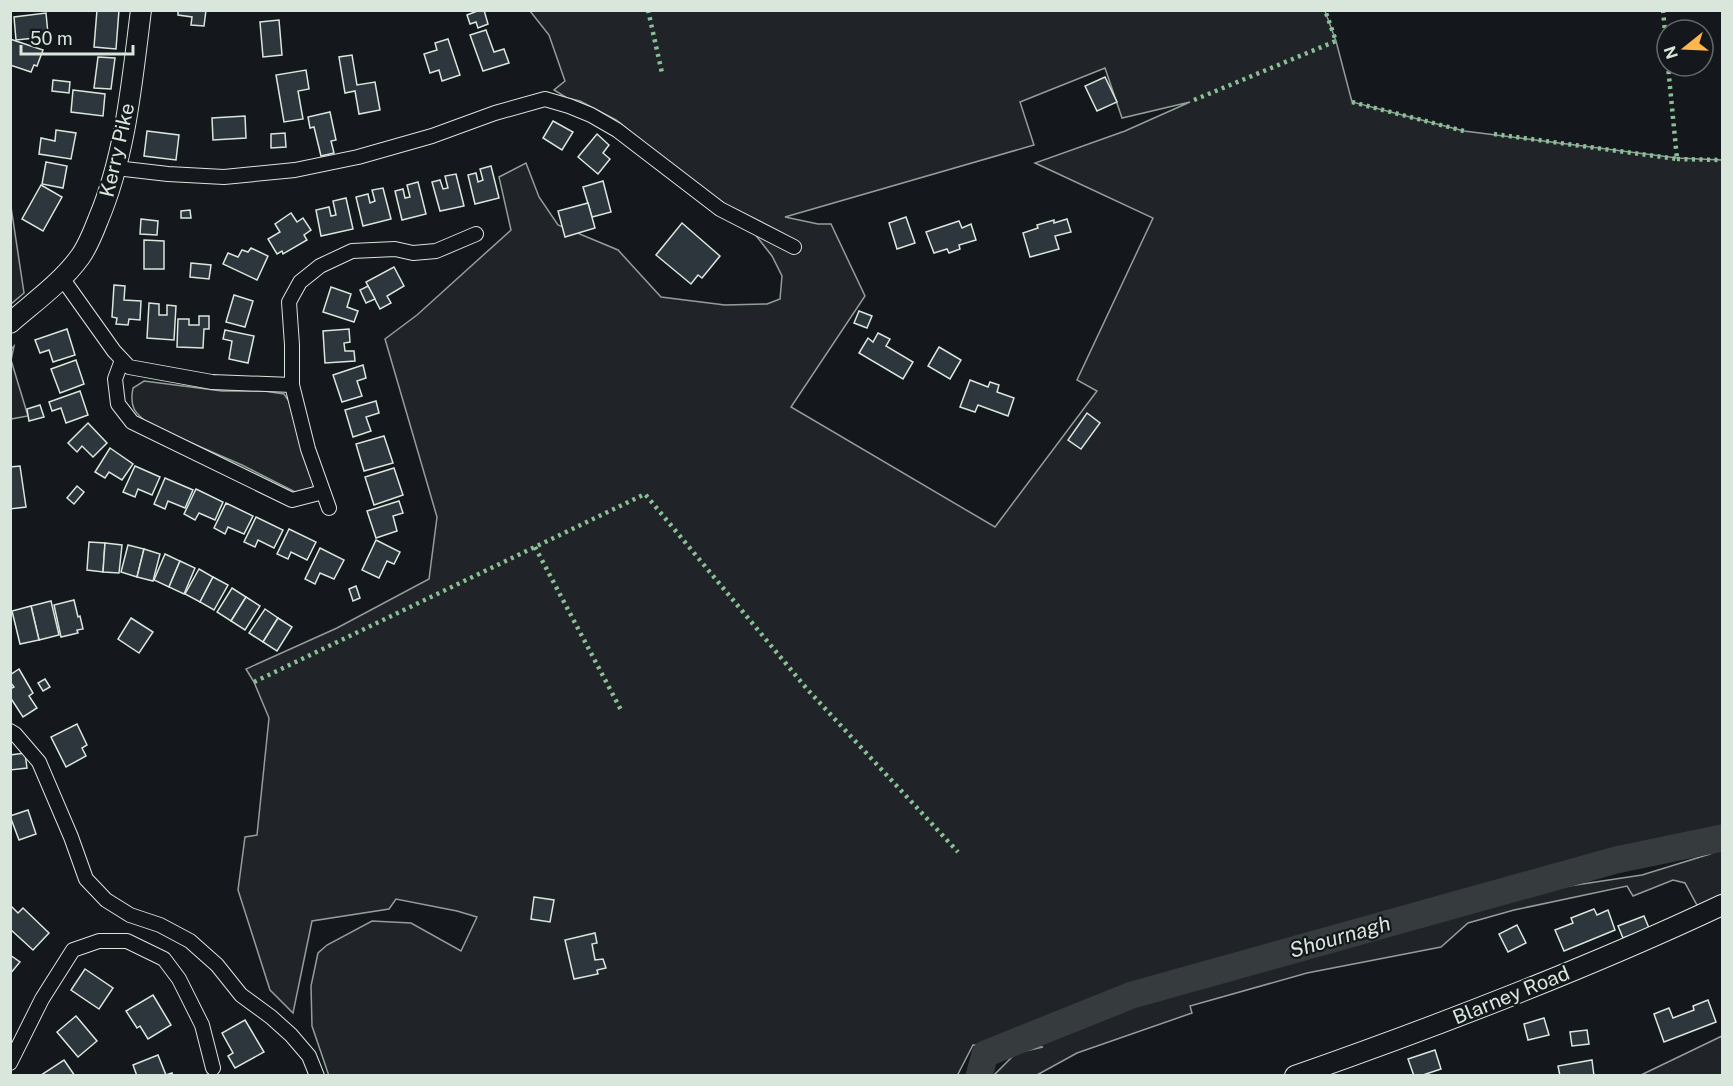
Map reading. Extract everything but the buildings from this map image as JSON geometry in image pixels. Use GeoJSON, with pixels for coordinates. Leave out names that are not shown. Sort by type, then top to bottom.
{"type":"FeatureCollection","features":[{"type":"Feature","properties":{"kind":"main road","name":"Kerry Pike"},"geometry":{"type":"LineString","coordinates":[[10,323],[62,278],[88,245],[107,199],[116,168],[130,96],[141,10]]}},
{"type":"Feature","properties":{"kind":"main road","name":"Blarney Road"},"geometry":{"type":"LineString","coordinates":[[1295,1076],[1542,984],[1677,927],[1722,905]]}},
{"type":"Feature","properties":{"kind":"street"},"geometry":{"type":"LineString","coordinates":[[116,168],[224,177],[295,170],[358,157],[432,136],[495,113],[545,99],[591,115],[617,130],[720,209],[794,247]]}},
{"type":"Feature","properties":{"kind":"street"},"geometry":{"type":"LineString","coordinates":[[329,508],[308,449],[292,385],[289,302],[300,282],[320,266],[352,251],[395,249],[413,253],[436,251],[476,234]]}},
{"type":"Feature","properties":{"kind":"street"},"geometry":{"type":"LineString","coordinates":[[62,278],[114,351],[129,367],[212,382],[292,385]]}},
{"type":"Feature","properties":{"kind":"street"},"geometry":{"type":"LineString","coordinates":[[123,360],[115,379],[118,404],[132,422],[292,500],[323,492]]}},
{"type":"Feature","properties":{"kind":"street"},"geometry":{"type":"LineString","coordinates":[[10,730],[39,762],[86,879],[106,900],[130,915],[160,925],[190,941],[217,965],[241,995],[291,1035],[309,1056],[317,1076]]}},
{"type":"Feature","properties":{"kind":"street"},"geometry":{"type":"LineString","coordinates":[[127,941],[130,915]]}},
{"type":"Feature","properties":{"kind":"street"},"geometry":{"type":"LineString","coordinates":[[10,1063],[42,999],[73,950],[99,941],[127,941],[164,959],[179,979],[202,1025],[213,1068]]}},
{"type":"Feature","properties":{"kind":"shaded area"},"geometry":{"type":"Polygon","coordinates":[[[530,11],[1325,11],[1336,41],[1352,102],[1464,131],[1677,158],[1722,160],[1722,827],[1672,842],[1516,879],[1496,897],[1642,875],[1710,854],[1722,847],[1722,894],[1698,907],[1685,883],[1673,880],[1633,896],[1627,886],[1514,910],[1468,923],[1441,947],[1307,973],[1190,1006],[1192,1013],[1077,1053],[1037,1075],[994,1075],[1016,1053],[1043,1047],[973,1045],[957,1076],[329,1076],[312,1026],[311,986],[318,953],[327,945],[372,921],[411,923],[461,951],[477,917],[396,899],[389,909],[312,921],[293,1013],[270,990],[238,890],[245,837],[257,835],[269,718],[246,669],[337,628],[429,579],[437,517],[385,339],[417,315],[511,230],[499,177],[526,163],[539,197],[558,225],[618,250],[661,297],[725,305],[767,304],[780,299],[782,276],[772,256],[739,214],[678,170],[616,120],[554,90],[565,81],[549,35],[530,11]],[[1105,68],[1020,102],[1034,145],[785,217],[818,224],[831,224],[865,296],[791,407],[995,527],[1097,391],[1077,380],[1153,218],[1035,163],[1125,131],[1190,102],[1122,118],[1105,68]]]}},
{"type":"Feature","properties":{"kind":"shaded area"},"geometry":{"type":"Polygon","coordinates":[[[10,200],[24,293],[11,304],[10,304],[10,200]]]}},
{"type":"Feature","properties":{"kind":"shaded area"},"geometry":{"type":"Polygon","coordinates":[[[14,346],[11,360],[28,416],[11,419],[10,350],[14,346]]]}},
{"type":"Feature","properties":{"kind":"shaded area"},"geometry":{"type":"Polygon","coordinates":[[[144,381],[222,391],[264,391],[284,394],[293,407],[314,486],[309,492],[301,495],[242,465],[150,425],[134,410],[132,401],[133,388],[144,381]]]}},
{"type":"Feature","properties":{"kind":"shaded area"},"geometry":{"type":"Polygon","coordinates":[[[1722,1036],[1722,1075],[1641,1075],[1722,1036]]]}},
{"type":"Feature","properties":{"kind":"waterway","name":"Shournagh"},"geometry":{"type":"LineString","coordinates":[[979,1076],[985,1054],[1132,995],[1616,860],[1722,838]]}},
{"type":"Feature","properties":{"kind":"hedge"},"geometry":{"type":"LineString","coordinates":[[648,10],[662,73]]}},
{"type":"Feature","properties":{"kind":"hedge"},"geometry":{"type":"LineString","coordinates":[[1194,100],[1336,41],[1325,10]]}},
{"type":"Feature","properties":{"kind":"hedge"},"geometry":{"type":"LineString","coordinates":[[1663,10],[1664,18]]}},
{"type":"Feature","properties":{"kind":"hedge"},"geometry":{"type":"LineString","coordinates":[[1494,134],[1677,159],[1669,78]]}},
{"type":"Feature","properties":{"kind":"hedge"},"geometry":{"type":"LineString","coordinates":[[1352,102],[1464,131]]}},
{"type":"Feature","properties":{"kind":"hedge"},"geometry":{"type":"LineString","coordinates":[[1677,159],[1722,160]]}},
{"type":"Feature","properties":{"kind":"hedge"},"geometry":{"type":"LineString","coordinates":[[254,682],[645,494],[807,689],[958,852]]}},
{"type":"Feature","properties":{"kind":"hedge"},"geometry":{"type":"LineString","coordinates":[[535,547],[621,710]]}}]}
